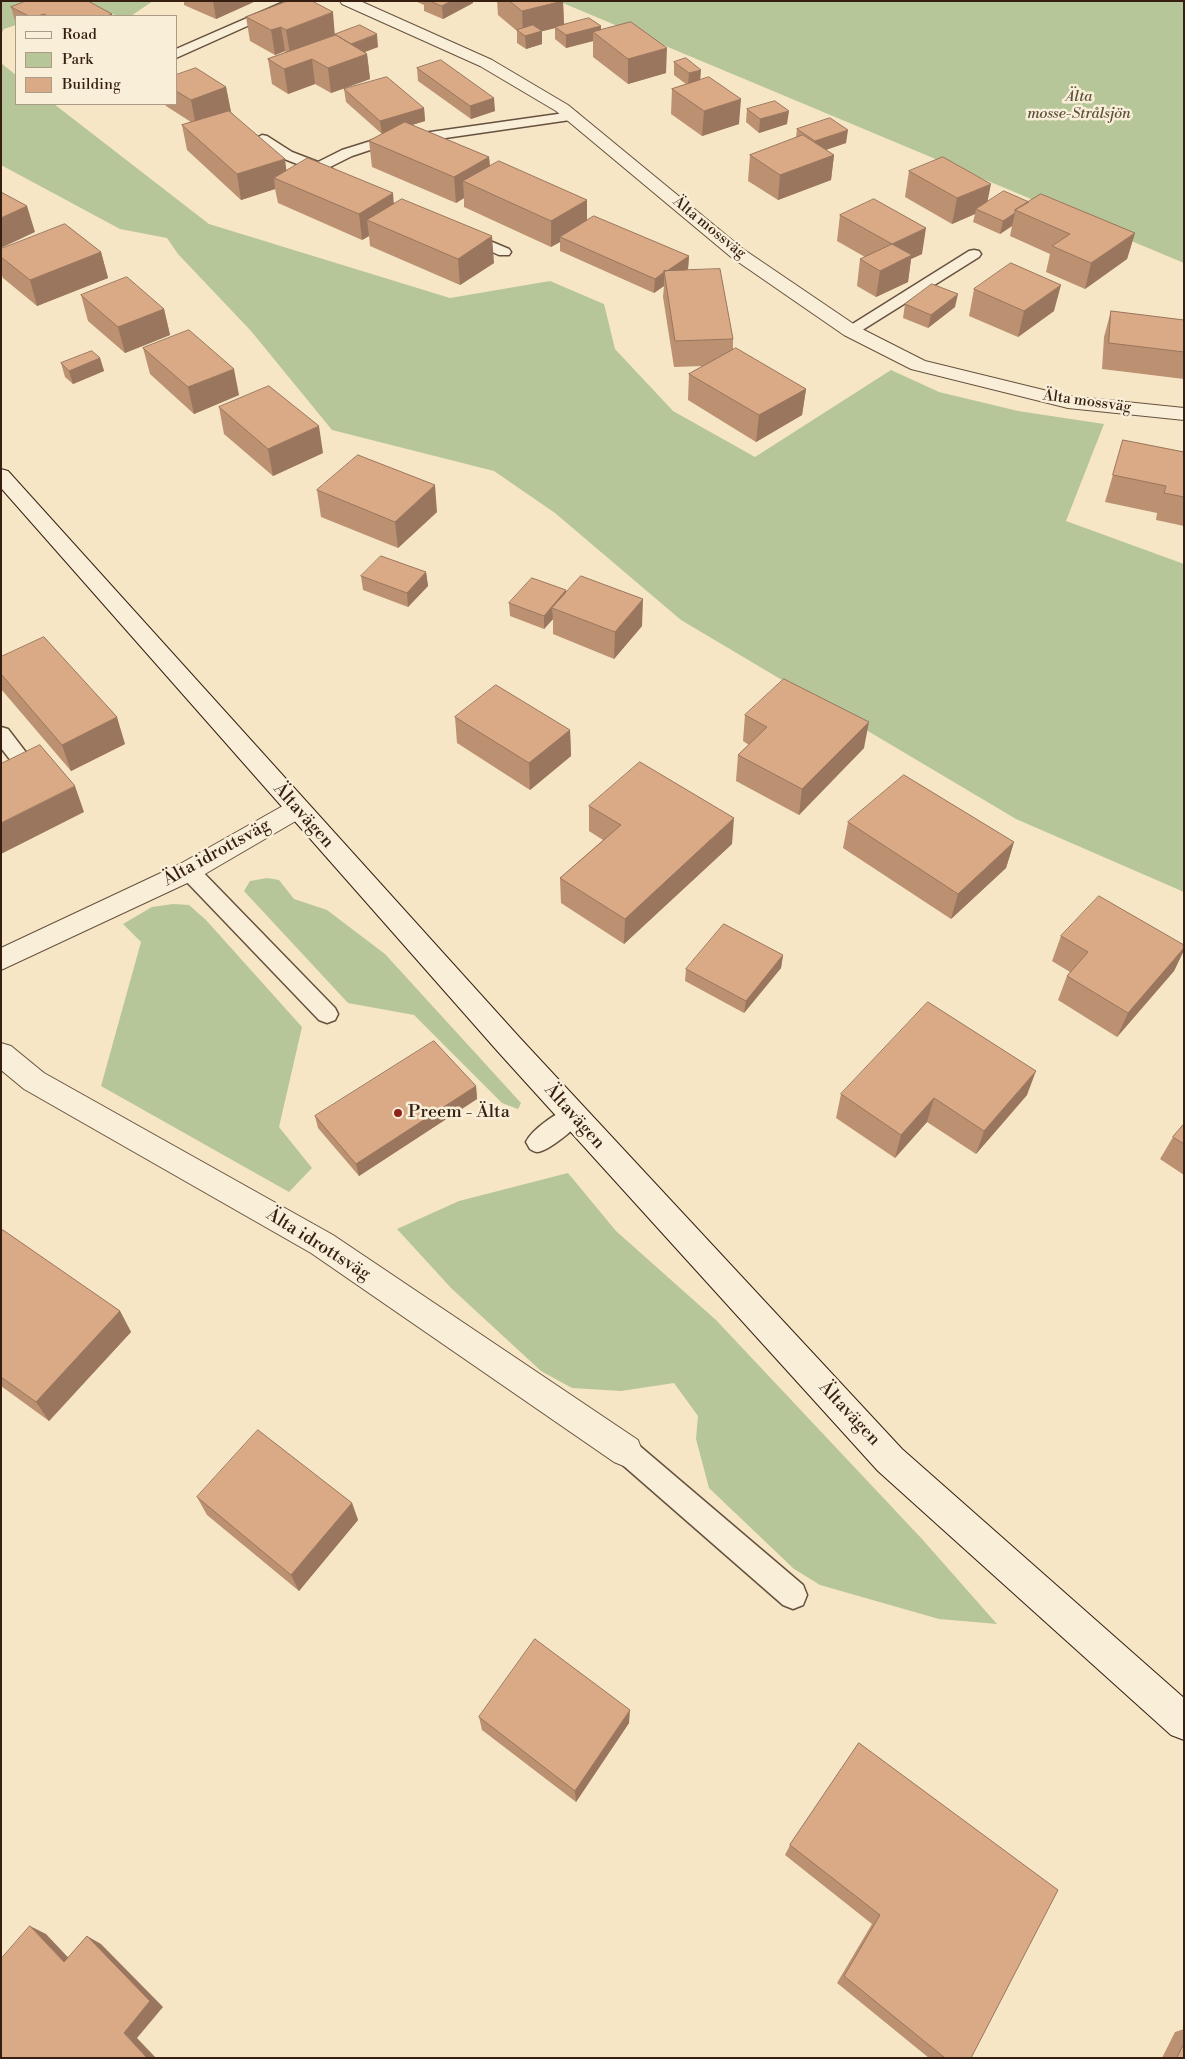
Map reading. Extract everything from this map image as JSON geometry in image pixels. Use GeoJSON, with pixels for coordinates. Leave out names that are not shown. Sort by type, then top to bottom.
{"type":"FeatureCollection","features":[{"type":"Feature","properties":{"kind":"street","name":"Älta mossväg"},"geometry":{"type":"LineString","coordinates":[[347,1],[486,63],[562,108],[738,253],[851,332],[927,368],[1068,402],[1184,414]]}},
{"type":"Feature","properties":{"kind":"street","name":"Ältavägen"},"geometry":{"type":"LineString","coordinates":[[1,475],[297,809],[573,1116],[890,1460],[1184,1722]]}},
{"type":"Feature","properties":{"kind":"street","name":"Älta idrottsväg"},"geometry":{"type":"LineString","coordinates":[[1,960],[189,871],[297,809]]}},
{"type":"Feature","properties":{"kind":"street","name":"Älta idrottsväg"},"geometry":{"type":"LineString","coordinates":[[1,1054],[34,1080],[322,1244],[626,1451]]}},
{"type":"Feature","properties":{"kind":"lane"},"geometry":{"type":"LineString","coordinates":[[178,53],[297,1]]}},
{"type":"Feature","properties":{"kind":"lane"},"geometry":{"type":"LineString","coordinates":[[319,167],[347,153],[374,144],[572,116]]}},
{"type":"Feature","properties":{"kind":"lane"},"geometry":{"type":"LineString","coordinates":[[262,139],[287,156],[319,167],[338,178]]}},
{"type":"Feature","properties":{"kind":"lane"},"geometry":{"type":"LineString","coordinates":[[452,228],[504,252]]}},
{"type":"Feature","properties":{"kind":"lane"},"geometry":{"type":"LineString","coordinates":[[851,332],[974,254]]}},
{"type":"Feature","properties":{"kind":"lane"},"geometry":{"type":"LineString","coordinates":[[1,734],[28,768],[1,781]]}},
{"type":"Feature","properties":{"kind":"lane"},"geometry":{"type":"LineString","coordinates":[[189,871],[328,1014]]}},
{"type":"Feature","properties":{"kind":"lane"},"geometry":{"type":"LineString","coordinates":[[538,1142],[573,1116]]}},
{"type":"Feature","properties":{"kind":"lane"},"geometry":{"type":"LineString","coordinates":[[626,1451],[793,1595]]}},
{"type":"Feature","properties":{"kind":"green space"},"geometry":{"type":"Polygon","coordinates":[[[1,1],[153,1],[132,15],[116,15],[89,8],[15,15],[15,25],[4,29],[1,34],[1,1]]]}},
{"type":"Feature","properties":{"kind":"green space","name":"Älta mosse-Strålsjön"},"geometry":{"type":"Polygon","coordinates":[[[558,1],[1184,1],[1184,263],[558,1]]]}},
{"type":"Feature","properties":{"kind":"green space"},"geometry":{"type":"Polygon","coordinates":[[[1,63],[15,74],[15,105],[55,105],[209,224],[450,298],[550,281],[604,304],[615,349],[673,411],[755,457],[891,370],[939,392],[1018,411],[1104,424],[1066,521],[1184,564],[1184,892],[1016,819],[681,620],[555,513],[494,471],[332,430],[251,331],[178,254],[167,238],[120,229],[1,165],[1,63]]]}},
{"type":"Feature","properties":{"kind":"green space"},"geometry":{"type":"Polygon","coordinates":[[[267,878],[279,880],[294,899],[327,910],[385,954],[521,1103],[518,1109],[502,1103],[414,1015],[348,1003],[244,891],[250,881],[267,878]]]}},
{"type":"Feature","properties":{"kind":"green space"},"geometry":{"type":"Polygon","coordinates":[[[173,904],[189,905],[206,920],[302,1027],[279,1127],[312,1168],[289,1192],[101,1086],[141,942],[123,924],[152,907],[173,904]]]}},
{"type":"Feature","properties":{"kind":"green space"},"geometry":{"type":"Polygon","coordinates":[[[568,1173],[616,1231],[716,1320],[922,1539],[997,1624],[939,1619],[820,1585],[794,1569],[709,1488],[696,1439],[698,1416],[674,1383],[621,1391],[572,1388],[541,1371],[451,1288],[397,1229],[459,1201],[568,1173]]]}},
{"type":"Feature","properties":{"kind":"building"},"geometry":{"type":"Polygon","coordinates":[[[26,1],[88,1],[112,14],[27,15],[11,7],[26,1]]]}},
{"type":"Feature","properties":{"kind":"building"},"geometry":{"type":"Polygon","coordinates":[[[288,1],[312,1],[333,12],[286,30],[281,27],[271,30],[246,17],[288,1]]]}},
{"type":"Feature","properties":{"kind":"building"},"geometry":{"type":"Polygon","coordinates":[[[430,1],[451,1],[442,6],[430,1]]]}},
{"type":"Feature","properties":{"kind":"building"},"geometry":{"type":"Polygon","coordinates":[[[510,1],[563,1],[522,11],[510,1]]]}},
{"type":"Feature","properties":{"kind":"building"},"geometry":{"type":"Polygon","coordinates":[[[589,18],[601,26],[566,35],[555,27],[589,18]]]}},
{"type":"Feature","properties":{"kind":"building"},"geometry":{"type":"Polygon","coordinates":[[[631,22],[667,48],[628,59],[593,32],[631,22]]]}},
{"type":"Feature","properties":{"kind":"building"},"geometry":{"type":"Polygon","coordinates":[[[360,25],[377,34],[351,44],[336,35],[330,36],[360,25]]]}},
{"type":"Feature","properties":{"kind":"building"},"geometry":{"type":"Polygon","coordinates":[[[533,25],[542,31],[525,36],[517,30],[533,25]]]}},
{"type":"Feature","properties":{"kind":"building"},"geometry":{"type":"Polygon","coordinates":[[[336,35],[367,54],[328,68],[312,59],[284,69],[268,59],[336,35]]]}},
{"type":"Feature","properties":{"kind":"building"},"geometry":{"type":"Polygon","coordinates":[[[686,58],[701,70],[689,73],[674,62],[686,58]]]}},
{"type":"Feature","properties":{"kind":"building"},"geometry":{"type":"Polygon","coordinates":[[[441,60],[494,98],[470,106],[417,68],[441,60]]]}},
{"type":"Feature","properties":{"kind":"building"},"geometry":{"type":"Polygon","coordinates":[[[196,68],[226,87],[191,100],[178,92],[178,74],[196,68]]]}},
{"type":"Feature","properties":{"kind":"building"},"geometry":{"type":"Polygon","coordinates":[[[387,77],[424,108],[380,121],[344,89],[387,77]]]}},
{"type":"Feature","properties":{"kind":"building"},"geometry":{"type":"Polygon","coordinates":[[[709,77],[741,99],[704,111],[672,89],[709,77]]]}},
{"type":"Feature","properties":{"kind":"building"},"geometry":{"type":"Polygon","coordinates":[[[775,101],[789,111],[760,119],[747,109],[775,101]]]}},
{"type":"Feature","properties":{"kind":"building"},"geometry":{"type":"Polygon","coordinates":[[[229,111],[285,159],[237,174],[182,125],[229,111]]]}},
{"type":"Feature","properties":{"kind":"building"},"geometry":{"type":"Polygon","coordinates":[[[830,118],[848,130],[815,141],[797,129],[830,118]]]}},
{"type":"Feature","properties":{"kind":"building"},"geometry":{"type":"Polygon","coordinates":[[[405,122],[489,157],[454,177],[369,141],[405,122]]]}},
{"type":"Feature","properties":{"kind":"building"},"geometry":{"type":"Polygon","coordinates":[[[803,135],[834,155],[780,175],[750,155],[803,135]]]}},
{"type":"Feature","properties":{"kind":"building"},"geometry":{"type":"Polygon","coordinates":[[[943,157],[991,184],[957,198],[909,171],[943,157]]]}},
{"type":"Feature","properties":{"kind":"building"},"geometry":{"type":"Polygon","coordinates":[[[308,158],[393,193],[359,214],[274,178],[308,158]]]}},
{"type":"Feature","properties":{"kind":"building"},"geometry":{"type":"Polygon","coordinates":[[[499,161],[587,200],[551,221],[463,181],[499,161]]]}},
{"type":"Feature","properties":{"kind":"building"},"geometry":{"type":"Polygon","coordinates":[[[1004,191],[1029,202],[1015,210],[1015,213],[1003,221],[976,209],[1004,191]]]}},
{"type":"Feature","properties":{"kind":"building"},"geometry":{"type":"Polygon","coordinates":[[[1,192],[27,206],[1,218],[1,192]]]}},
{"type":"Feature","properties":{"kind":"building"},"geometry":{"type":"Polygon","coordinates":[[[1041,194],[1135,233],[1091,263],[1052,246],[1070,234],[1015,210],[1041,194]]]}},
{"type":"Feature","properties":{"kind":"building"},"geometry":{"type":"Polygon","coordinates":[[[402,199],[492,236],[458,259],[367,220],[402,199]]]}},
{"type":"Feature","properties":{"kind":"building"},"geometry":{"type":"Polygon","coordinates":[[[874,199],[926,228],[892,244],[840,215],[874,199]]]}},
{"type":"Feature","properties":{"kind":"building"},"geometry":{"type":"Polygon","coordinates":[[[594,216],[689,256],[667,271],[664,271],[655,279],[560,237],[594,216]]]}},
{"type":"Feature","properties":{"kind":"building"},"geometry":{"type":"Polygon","coordinates":[[[65,224],[101,252],[30,280],[1,257],[1,249],[65,224]]]}},
{"type":"Feature","properties":{"kind":"building"},"geometry":{"type":"Polygon","coordinates":[[[892,244],[912,255],[880,271],[860,259],[892,244]]]}},
{"type":"Feature","properties":{"kind":"building"},"geometry":{"type":"Polygon","coordinates":[[[1011,263],[1061,285],[1024,311],[974,289],[1011,263]]]}},
{"type":"Feature","properties":{"kind":"building"},"geometry":{"type":"Polygon","coordinates":[[[720,269],[733,339],[675,341],[664,271],[720,269]]]}},
{"type":"Feature","properties":{"kind":"building"},"geometry":{"type":"Polygon","coordinates":[[[127,277],[164,309],[118,327],[81,295],[127,277]]]}},
{"type":"Feature","properties":{"kind":"building"},"geometry":{"type":"Polygon","coordinates":[[[932,284],[958,294],[931,315],[905,304],[932,284]]]}},
{"type":"Feature","properties":{"kind":"building"},"geometry":{"type":"Polygon","coordinates":[[[1111,311],[1184,320],[1184,352],[1109,343],[1111,311]]]}},
{"type":"Feature","properties":{"kind":"building"},"geometry":{"type":"Polygon","coordinates":[[[189,330],[234,369],[188,387],[143,348],[189,330]]]}},
{"type":"Feature","properties":{"kind":"building"},"geometry":{"type":"Polygon","coordinates":[[[736,348],[806,389],[759,415],[689,374],[736,348]]]}},
{"type":"Feature","properties":{"kind":"building"},"geometry":{"type":"Polygon","coordinates":[[[92,351],[100,358],[69,371],[61,363],[92,351]]]}},
{"type":"Feature","properties":{"kind":"building"},"geometry":{"type":"Polygon","coordinates":[[[269,386],[319,426],[268,449],[219,407],[269,386]]]}},
{"type":"Feature","properties":{"kind":"building"},"geometry":{"type":"Polygon","coordinates":[[[1123,440],[1184,452],[1184,497],[1164,493],[1166,486],[1113,475],[1123,440]]]}},
{"type":"Feature","properties":{"kind":"building"},"geometry":{"type":"Polygon","coordinates":[[[358,455],[435,485],[395,522],[317,490],[358,455]]]}},
{"type":"Feature","properties":{"kind":"building"},"geometry":{"type":"Polygon","coordinates":[[[381,556],[426,572],[407,593],[361,576],[381,556]]]}},
{"type":"Feature","properties":{"kind":"building"},"geometry":{"type":"Polygon","coordinates":[[[581,576],[643,599],[615,632],[552,608],[581,576]]]}},
{"type":"Feature","properties":{"kind":"building"},"geometry":{"type":"Polygon","coordinates":[[[532,578],[566,590],[544,616],[509,603],[532,578]]]}},
{"type":"Feature","properties":{"kind":"building"},"geometry":{"type":"Polygon","coordinates":[[[44,637],[117,717],[62,745],[1,674],[1,657],[44,637]]]}},
{"type":"Feature","properties":{"kind":"building"},"geometry":{"type":"Polygon","coordinates":[[[784,679],[869,722],[802,789],[738,755],[767,727],[745,715],[784,679]]]}},
{"type":"Feature","properties":{"kind":"building"},"geometry":{"type":"Polygon","coordinates":[[[496,685],[570,730],[529,763],[455,717],[496,685]]]}},
{"type":"Feature","properties":{"kind":"building"},"geometry":{"type":"Polygon","coordinates":[[[40,745],[75,786],[1,823],[1,764],[40,745]]]}},
{"type":"Feature","properties":{"kind":"building"},"geometry":{"type":"Polygon","coordinates":[[[640,762],[734,818],[625,919],[560,878],[621,825],[589,806],[640,762]]]}},
{"type":"Feature","properties":{"kind":"building"},"geometry":{"type":"Polygon","coordinates":[[[904,775],[1014,842],[958,894],[848,822],[904,775]]]}},
{"type":"Feature","properties":{"kind":"building"},"geometry":{"type":"Polygon","coordinates":[[[1099,896],[1184,945],[1184,948],[1128,1013],[1067,976],[1088,952],[1061,936],[1099,896]]]}},
{"type":"Feature","properties":{"kind":"building"},"geometry":{"type":"Polygon","coordinates":[[[724,924],[783,955],[746,1001],[686,969],[724,924]]]}},
{"type":"Feature","properties":{"kind":"building"},"geometry":{"type":"Polygon","coordinates":[[[928,1002],[1036,1071],[984,1131],[934,1098],[901,1135],[841,1094],[928,1002]]]}},
{"type":"Feature","properties":{"kind":"building","name":"Preem - Älta"},"geometry":{"type":"Polygon","coordinates":[[[434,1041],[476,1086],[356,1164],[315,1116],[434,1041]]]}},
{"type":"Feature","properties":{"kind":"building"},"geometry":{"type":"Polygon","coordinates":[[[1184,1124],[1184,1144],[1173,1137],[1184,1124]]]}},
{"type":"Feature","properties":{"kind":"building"},"geometry":{"type":"Polygon","coordinates":[[[3,1230],[120,1311],[36,1402],[1,1377],[1,1233],[3,1230]]]}},
{"type":"Feature","properties":{"kind":"building"},"geometry":{"type":"Polygon","coordinates":[[[258,1430],[352,1503],[291,1575],[197,1497],[258,1430]]]}},
{"type":"Feature","properties":{"kind":"building"},"geometry":{"type":"Polygon","coordinates":[[[535,1639],[630,1710],[575,1791],[479,1717],[535,1639]]]}},
{"type":"Feature","properties":{"kind":"building"},"geometry":{"type":"Polygon","coordinates":[[[859,1743],[1058,1890],[971,2058],[945,2058],[844,1976],[880,1915],[790,1845],[859,1743]]]}},
{"type":"Feature","properties":{"kind":"building"},"geometry":{"type":"Polygon","coordinates":[[[30,1926],[64,1962],[87,1936],[150,2001],[124,2033],[147,2058],[1,2058],[1,1959],[30,1926]]]}},
{"type":"Feature","properties":{"kind":"building"},"geometry":{"type":"Polygon","coordinates":[[[1184,2044],[1184,2058],[1177,2058],[1184,2044]]]}},
{"type":"Feature","properties":{"kind":"place","name":"Preem - Älta"},"geometry":{"type":"Point","coordinates":[398,1113]}}]}
